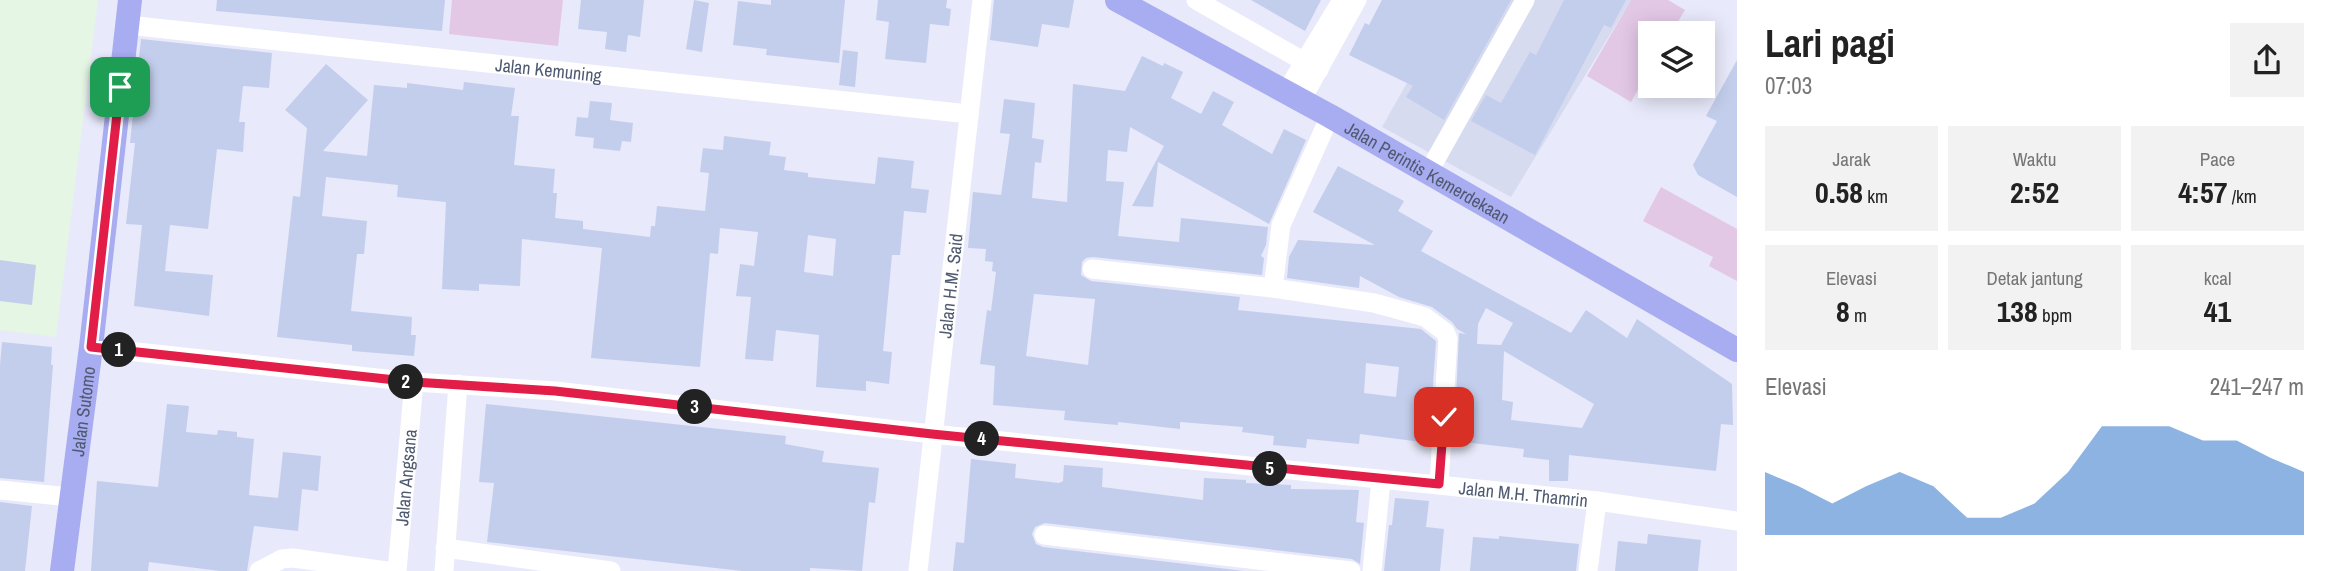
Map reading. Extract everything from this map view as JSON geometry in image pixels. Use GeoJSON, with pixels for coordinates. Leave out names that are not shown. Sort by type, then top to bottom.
{"type":"FeatureCollection","features":[{"type":"Feature","properties":{"kind":"main road","name":"Jalan Sutomo"},"geometry":{"type":"LineString","coordinates":[[62,571],[91,347],[130,0]]}},
{"type":"Feature","properties":{"kind":"main road","name":"Jalan Perintis Kemerdekaan"},"geometry":{"type":"LineString","coordinates":[[1117,0],[1330,116],[1737,350]]}},
{"type":"Feature","properties":{"kind":"street","name":"Jalan H.M. Said"},"geometry":{"type":"LineString","coordinates":[[918,571],[982,0]]}},
{"type":"Feature","properties":{"kind":"street"},"geometry":{"type":"LineString","coordinates":[[1196,0],[1312,65]]}},
{"type":"Feature","properties":{"kind":"street"},"geometry":{"type":"LineString","coordinates":[[1312,65],[1342,0]]}},
{"type":"Feature","properties":{"kind":"street"},"geometry":{"type":"LineString","coordinates":[[1294,96],[1357,0]]}},
{"type":"Feature","properties":{"kind":"street"},"geometry":{"type":"LineString","coordinates":[[1428,173],[1525,0]]}},
{"type":"Feature","properties":{"kind":"street","name":"Jalan Kemuning"},"geometry":{"type":"LineString","coordinates":[[127,25],[969,114]]}},
{"type":"Feature","properties":{"kind":"street"},"geometry":{"type":"LineString","coordinates":[[1273,288],[1281,225],[1330,116]]}},
{"type":"Feature","properties":{"kind":"street"},"geometry":{"type":"LineString","coordinates":[[1092,269],[1273,288],[1395,307],[1425,317],[1445,332],[1448,339],[1439,484]]}},
{"type":"Feature","properties":{"kind":"street","name":"Jalan M.H. Thamrin"},"geometry":{"type":"LineString","coordinates":[[91,347],[414,382],[555,391],[932,434],[1439,484],[1597,501],[1737,521]]}},
{"type":"Feature","properties":{"kind":"street","name":"Jalan Angsana"},"geometry":{"type":"LineString","coordinates":[[397,571],[414,382]]}},
{"type":"Feature","properties":{"kind":"street"},"geometry":{"type":"LineString","coordinates":[[444,571],[458,384]]}},
{"type":"Feature","properties":{"kind":"street"},"geometry":{"type":"LineString","coordinates":[[1372,571],[1381,480]]}},
{"type":"Feature","properties":{"kind":"street"},"geometry":{"type":"LineString","coordinates":[[0,490],[70,497]]}},
{"type":"Feature","properties":{"kind":"street"},"geometry":{"type":"LineString","coordinates":[[1588,571],[1597,501]]}},
{"type":"Feature","properties":{"kind":"street"},"geometry":{"type":"LineString","coordinates":[[1044,535],[1352,571]]}},
{"type":"Feature","properties":{"kind":"street"},"geometry":{"type":"LineString","coordinates":[[445,548],[611,571]]}},
{"type":"Feature","properties":{"kind":"street"},"geometry":{"type":"LineString","coordinates":[[259,571],[282,559],[293,558],[387,571]]}},
{"type":"Feature","properties":{"kind":"shaded area"},"geometry":{"type":"Polygon","coordinates":[[[0,0],[98,0],[56,337],[0,330],[0,0]]]}},
{"type":"Feature","properties":{"kind":"shaded area"},"geometry":{"type":"Polygon","coordinates":[[[452,0],[563,0],[558,46],[449,34],[452,0]]]}},
{"type":"Feature","properties":{"kind":"shaded area"},"geometry":{"type":"Polygon","coordinates":[[[1454,0],[1631,0],[1511,197],[1382,127],[1454,0]]]}},
{"type":"Feature","properties":{"kind":"shaded area"},"geometry":{"type":"Polygon","coordinates":[[[1631,0],[1668,0],[1685,10],[1678,21],[1638,21],[1638,90],[1631,102],[1587,76],[1631,0]]]}},
{"type":"Feature","properties":{"kind":"shaded area"},"geometry":{"type":"Polygon","coordinates":[[[1661,187],[1737,229],[1737,281],[1709,266],[1713,257],[1643,221],[1661,187]]]}},
{"type":"Feature","properties":{"kind":"building"},"geometry":{"type":"Polygon","coordinates":[[[217,0],[445,0],[442,31],[216,11],[217,0]]]}},
{"type":"Feature","properties":{"kind":"building"},"geometry":{"type":"Polygon","coordinates":[[[581,0],[644,0],[640,37],[628,35],[626,52],[605,49],[607,32],[578,29],[581,0]]]}},
{"type":"Feature","properties":{"kind":"building"},"geometry":{"type":"Polygon","coordinates":[[[694,0],[709,3],[702,52],[686,49],[694,0]]]}},
{"type":"Feature","properties":{"kind":"building"},"geometry":{"type":"Polygon","coordinates":[[[771,0],[845,0],[839,63],[766,55],[767,49],[733,45],[738,1],[771,5],[771,0]]]}},
{"type":"Feature","properties":{"kind":"building"},"geometry":{"type":"Polygon","coordinates":[[[878,0],[947,0],[946,8],[951,9],[949,26],[930,24],[926,63],[885,59],[889,22],[876,20],[878,0]]]}},
{"type":"Feature","properties":{"kind":"building"},"geometry":{"type":"Polygon","coordinates":[[[994,0],[1074,0],[1069,28],[1042,24],[1038,47],[990,40],[994,0]]]}},
{"type":"Feature","properties":{"kind":"building"},"geometry":{"type":"Polygon","coordinates":[[[1251,0],[1321,0],[1305,31],[1251,0]]]}},
{"type":"Feature","properties":{"kind":"building"},"geometry":{"type":"Polygon","coordinates":[[[1382,0],[1511,0],[1444,120],[1406,97],[1413,86],[1349,55],[1365,23],[1369,25],[1382,0]]]}},
{"type":"Feature","properties":{"kind":"building"},"geometry":{"type":"Polygon","coordinates":[[[1564,0],[1626,0],[1611,28],[1604,25],[1535,155],[1471,121],[1486,95],[1501,103],[1530,52],[1536,55],[1564,0]]]}},
{"type":"Feature","properties":{"kind":"building"},"geometry":{"type":"Polygon","coordinates":[[[141,39],[272,53],[269,88],[243,86],[239,122],[245,122],[243,152],[217,149],[208,229],[170,225],[165,271],[213,275],[209,316],[134,306],[142,225],[126,224],[135,143],[130,143],[141,39]]]}},
{"type":"Feature","properties":{"kind":"building"},"geometry":{"type":"Polygon","coordinates":[[[843,50],[858,52],[855,87],[839,85],[843,50]]]}},
{"type":"Feature","properties":{"kind":"building"},"geometry":{"type":"Polygon","coordinates":[[[1142,56],[1183,72],[1171,98],[1201,114],[1213,91],[1234,102],[1222,125],[1272,154],[1284,129],[1306,140],[1269,224],[1158,162],[1153,207],[1132,206],[1164,146],[1130,127],[1127,152],[1108,150],[1106,181],[1124,182],[1118,236],[1179,242],[1181,218],[1268,227],[1266,245],[1261,256],[1264,258],[1262,275],[1093,257],[1082,262],[1081,275],[1091,281],[1240,297],[1238,310],[1421,329],[1436,341],[1429,443],[1360,434],[1359,444],[1307,439],[1306,448],[1273,445],[1274,436],[1242,432],[1243,427],[1180,422],[1180,429],[1118,422],[1118,425],[1064,420],[1065,411],[993,405],[995,366],[980,364],[987,310],[991,311],[996,272],[992,271],[993,262],[985,261],[986,249],[968,248],[973,192],[1001,195],[1010,134],[1000,133],[1004,99],[1035,103],[1032,138],[1044,140],[1041,163],[1035,162],[1032,198],[1067,202],[1073,84],[1125,91],[1142,56]],[[1034,294],[1026,356],[1088,365],[1095,299],[1034,294]],[[1366,363],[1364,393],[1396,397],[1399,367],[1366,363]]]}},
{"type":"Feature","properties":{"kind":"building"},"geometry":{"type":"Polygon","coordinates":[[[1737,60],[1737,197],[1698,175],[1693,165],[1717,121],[1706,116],[1737,60]]]}},
{"type":"Feature","properties":{"kind":"building"},"geometry":{"type":"Polygon","coordinates":[[[326,64],[368,100],[323,151],[367,156],[374,85],[407,88],[407,83],[463,90],[464,82],[515,88],[511,116],[519,116],[514,165],[555,169],[555,218],[583,221],[583,229],[650,237],[651,226],[655,226],[657,206],[705,211],[709,173],[700,172],[703,148],[723,150],[724,136],[771,142],[769,155],[786,157],[784,170],[808,173],[808,177],[875,184],[878,157],[914,161],[911,188],[929,190],[926,213],[904,211],[900,255],[892,255],[883,351],[892,352],[889,384],[866,381],[866,391],[816,387],[819,335],[776,330],[773,361],[745,359],[751,297],[736,296],[740,264],[754,266],[758,232],[720,228],[718,254],[710,253],[700,367],[591,358],[602,248],[522,239],[520,286],[479,284],[479,291],[442,289],[446,202],[397,197],[398,185],[326,177],[322,216],[367,221],[364,254],[357,254],[351,311],[412,317],[411,335],[416,335],[414,356],[352,351],[352,345],[277,337],[293,196],[300,197],[307,128],[285,110],[326,64]],[[808,235],[804,272],[833,276],[836,239],[808,235]]]}},
{"type":"Feature","properties":{"kind":"building"},"geometry":{"type":"Polygon","coordinates":[[[590,101],[612,103],[610,120],[633,123],[631,142],[622,141],[620,151],[593,148],[594,138],[575,136],[577,117],[588,118],[590,101]]]}},
{"type":"Feature","properties":{"kind":"building"},"geometry":{"type":"Polygon","coordinates":[[[1338,166],[1404,201],[1398,211],[1433,231],[1421,251],[1571,333],[1586,310],[1627,338],[1637,319],[1732,384],[1733,425],[1721,424],[1716,471],[1569,455],[1568,481],[1549,481],[1549,460],[1523,457],[1524,449],[1454,441],[1459,333],[1466,334],[1432,307],[1399,297],[1360,276],[1359,288],[1287,278],[1289,257],[1298,240],[1375,245],[1313,212],[1338,166]],[[1486,308],[1478,324],[1477,344],[1501,345],[1513,323],[1486,308]],[[1504,351],[1502,400],[1513,402],[1511,420],[1582,428],[1594,404],[1504,351]]]}},
{"type":"Feature","properties":{"kind":"building"},"geometry":{"type":"Polygon","coordinates":[[[0,260],[36,265],[32,305],[0,301],[0,260]]]}},
{"type":"Feature","properties":{"kind":"building"},"geometry":{"type":"Polygon","coordinates":[[[2,342],[52,347],[44,482],[0,478],[2,342]]]}},
{"type":"Feature","properties":{"kind":"building"},"geometry":{"type":"Polygon","coordinates":[[[167,404],[189,406],[186,432],[217,435],[218,430],[237,432],[237,437],[254,439],[249,495],[278,498],[283,452],[321,456],[318,491],[302,489],[298,531],[254,526],[247,571],[220,571],[149,562],[148,571],[91,571],[97,481],[158,487],[167,404]]]}},
{"type":"Feature","properties":{"kind":"building"},"geometry":{"type":"Polygon","coordinates":[[[486,404],[786,436],[785,444],[824,451],[822,462],[879,468],[875,503],[869,502],[862,571],[810,568],[810,571],[742,571],[487,542],[494,483],[479,482],[486,404]]]}},
{"type":"Feature","properties":{"kind":"building"},"geometry":{"type":"Polygon","coordinates":[[[971,459],[1016,464],[1015,478],[1059,483],[1063,481],[1064,465],[1103,468],[1102,487],[1203,500],[1204,478],[1291,485],[1291,489],[1359,490],[1356,522],[1364,523],[1360,564],[1352,559],[1045,523],[1035,527],[1032,534],[1036,544],[1043,547],[1244,571],[953,571],[956,542],[964,543],[971,459]]]}},
{"type":"Feature","properties":{"kind":"building"},"geometry":{"type":"Polygon","coordinates":[[[1395,498],[1429,501],[1426,527],[1444,529],[1440,571],[1384,571],[1395,498]]]}},
{"type":"Feature","properties":{"kind":"building"},"geometry":{"type":"Polygon","coordinates":[[[0,502],[32,506],[25,571],[0,571],[0,502]]]}},
{"type":"Feature","properties":{"kind":"building"},"geometry":{"type":"Polygon","coordinates":[[[1648,534],[1701,540],[1698,571],[1615,571],[1618,541],[1647,544],[1648,534]]]}},
{"type":"Feature","properties":{"kind":"building"},"geometry":{"type":"Polygon","coordinates":[[[1499,536],[1579,544],[1576,571],[1470,571],[1473,537],[1499,539],[1499,536]]]}},
{"type":"Feature","properties":{"kind":"route"},"geometry":{"type":"LineString","coordinates":[[120,87],[91,347],[305,372],[555,391],[932,434],[1439,484],[1444,417]]}}]}
